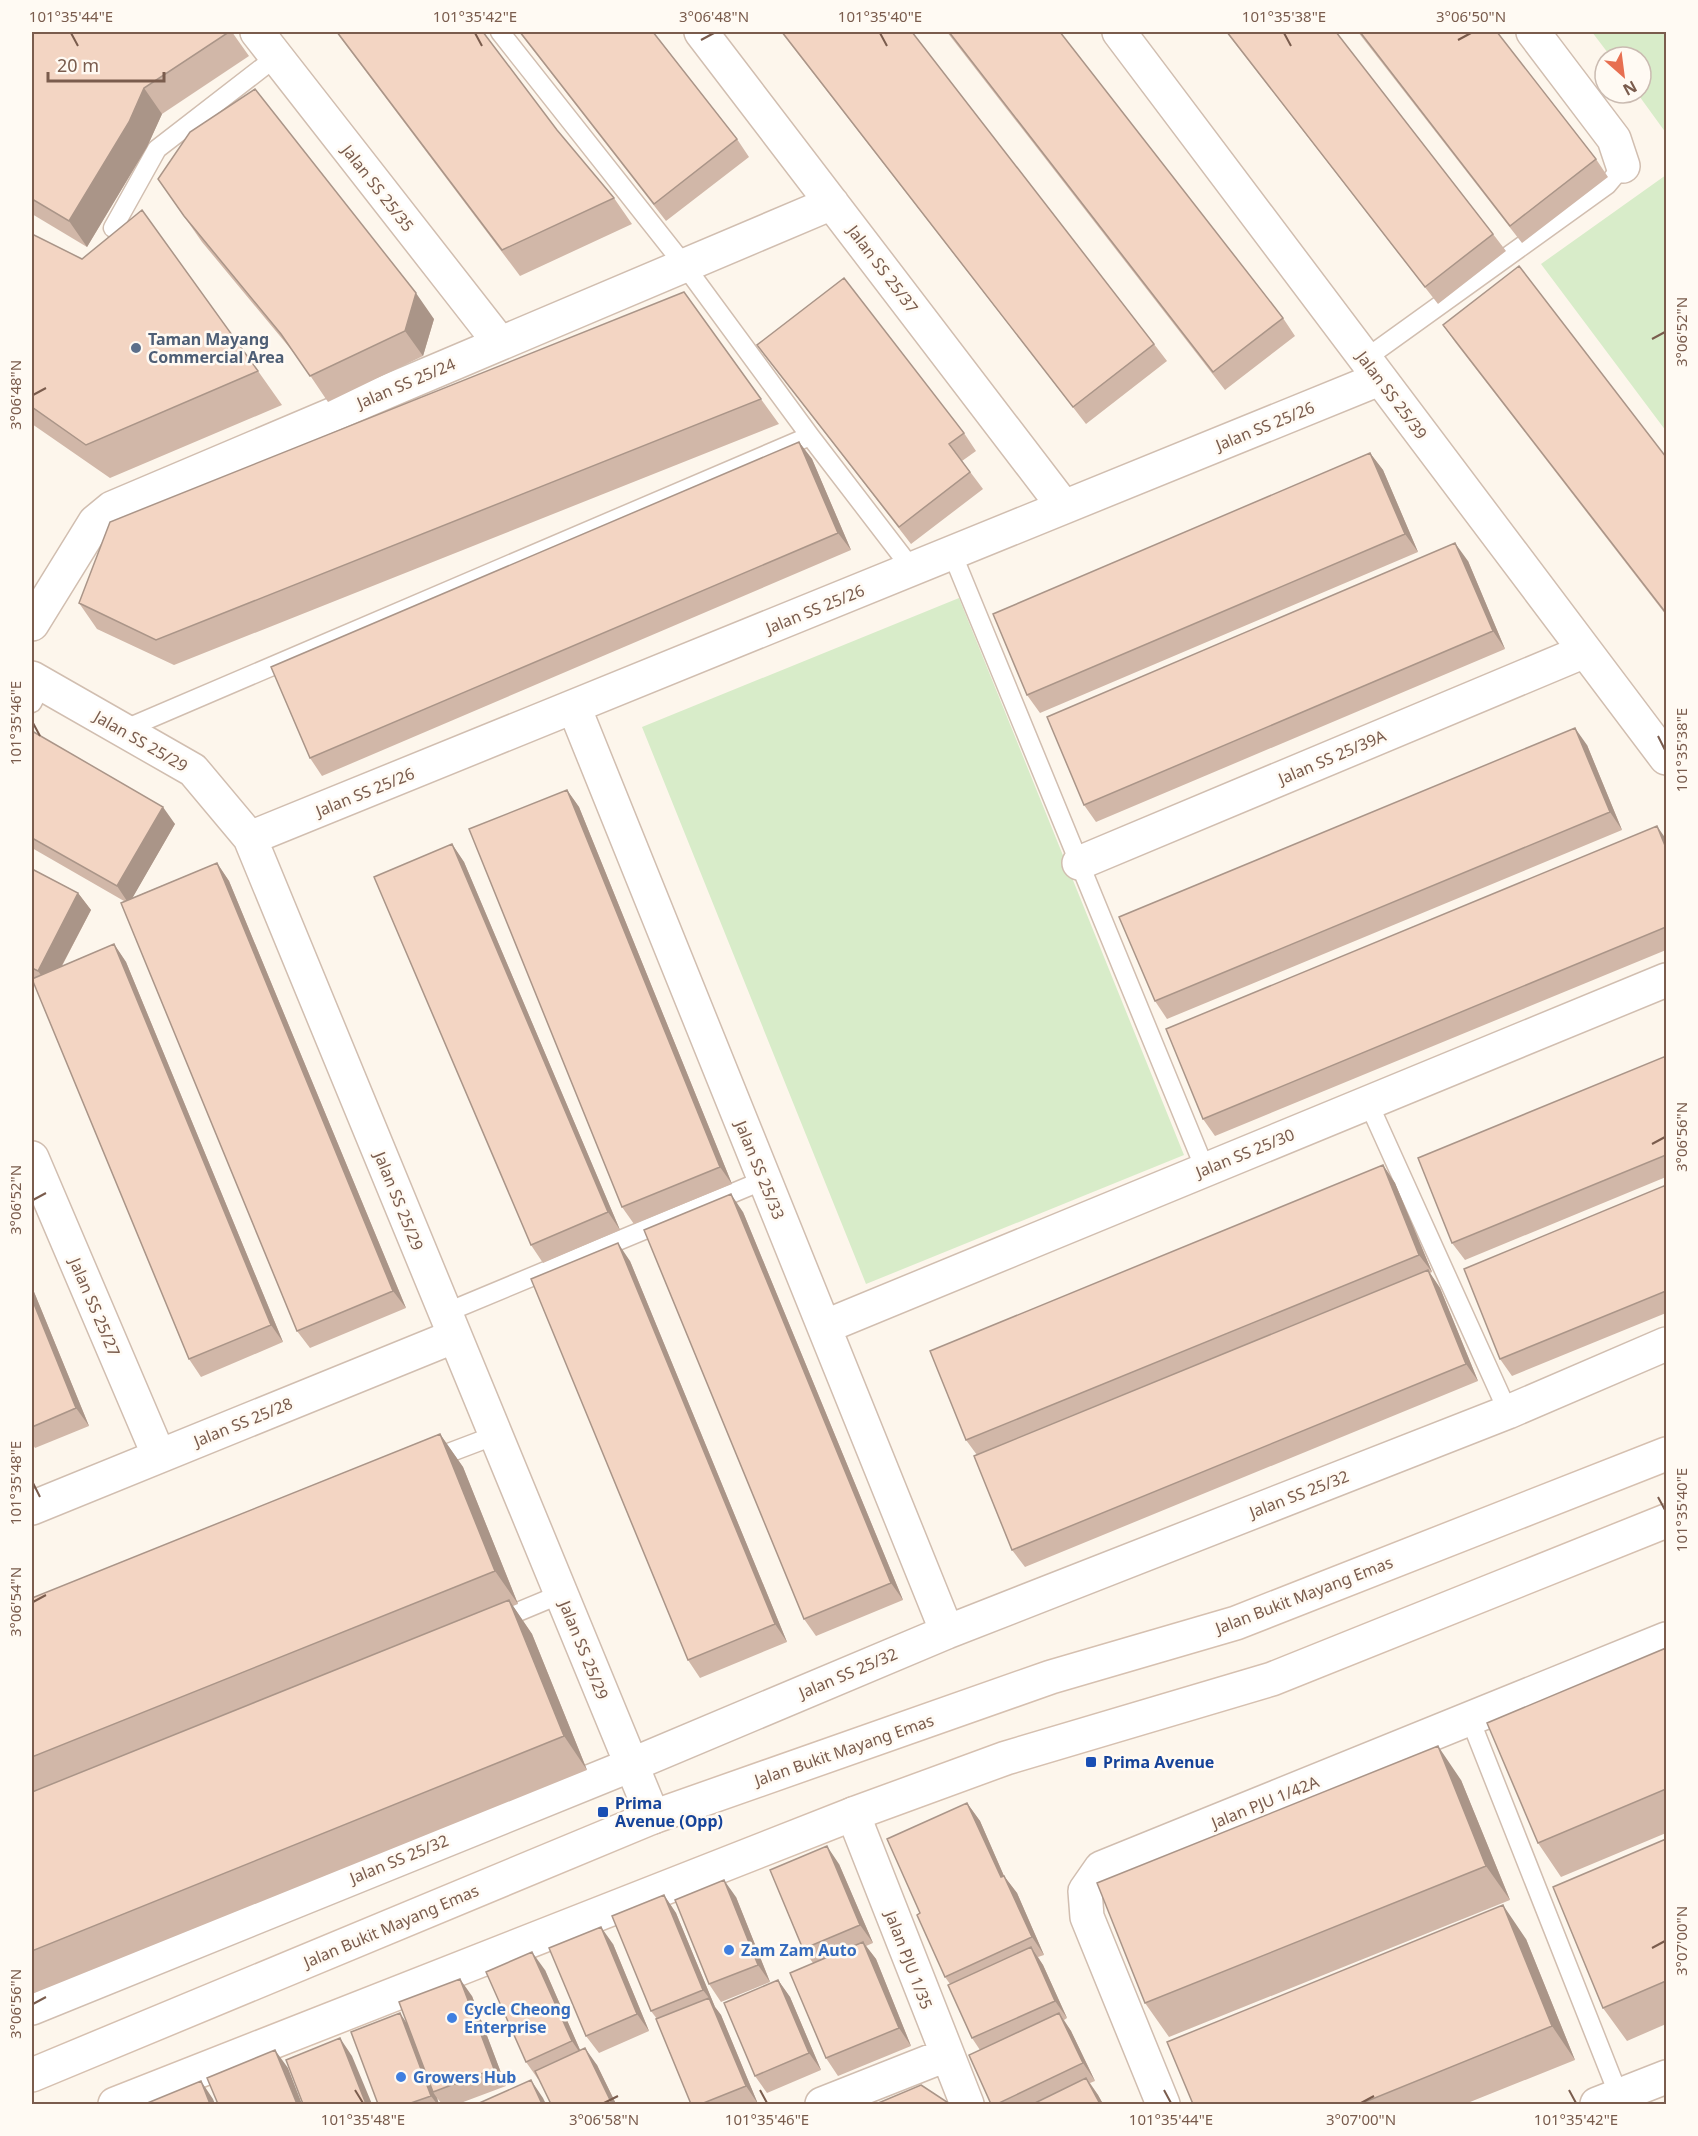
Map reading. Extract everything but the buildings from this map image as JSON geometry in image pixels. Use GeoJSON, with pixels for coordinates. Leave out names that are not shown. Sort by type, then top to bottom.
{"type":"FeatureCollection","features":[{"type":"Feature","properties":{"kind":"street","name":"Jalan SS 25/35"},"geometry":{"type":"LineString","coordinates":[[257,32],[500,344]]}},
{"type":"Feature","properties":{"kind":"street","name":"Jalan SS 25/37"},"geometry":{"type":"LineString","coordinates":[[701,32],[1064,507]]}},
{"type":"Feature","properties":{"kind":"street","name":"Jalan SS 25/39"},"geometry":{"type":"LineString","coordinates":[[1119,32],[1666,758]]}},
{"type":"Feature","properties":{"kind":"street"},"geometry":{"type":"LineString","coordinates":[[1533,32],[1614,139],[1623,166]]}},
{"type":"Feature","properties":{"kind":"street","name":"Jalan SS 25/24"},"geometry":{"type":"LineString","coordinates":[[32,624],[95,522],[112,508],[832,203]]}},
{"type":"Feature","properties":{"kind":"street","name":"Jalan SS 25/26"},"geometry":{"type":"LineString","coordinates":[[250,838],[1064,507],[1372,370]]}},
{"type":"Feature","properties":{"kind":"street","name":"Jalan SS 25/39A"},"geometry":{"type":"LineString","coordinates":[[1079,863],[1585,651]]}},
{"type":"Feature","properties":{"kind":"street","name":"Jalan SS 25/29"},"geometry":{"type":"LineString","coordinates":[[35,688],[123,730],[193,770],[250,838],[653,1817]]}},
{"type":"Feature","properties":{"kind":"street","name":"Jalan SS 25/33"},"geometry":{"type":"LineString","coordinates":[[574,707],[947,1632]]}},
{"type":"Feature","properties":{"kind":"street","name":"Jalan SS 25/30"},"geometry":{"type":"LineString","coordinates":[[824,1327],[1666,980]]}},
{"type":"Feature","properties":{"kind":"street","name":"Jalan SS 25/27"},"geometry":{"type":"LineString","coordinates":[[32,1158],[159,1456]]}},
{"type":"Feature","properties":{"kind":"street","name":"Jalan SS 25/28"},"geometry":{"type":"LineString","coordinates":[[32,1508],[159,1456],[450,1325]]}},
{"type":"Feature","properties":{"kind":"street","name":"Jalan SS 25/32"},"geometry":{"type":"LineString","coordinates":[[32,2008],[631,1765],[947,1632],[1508,1412],[1666,1344]]}},
{"type":"Feature","properties":{"kind":"street","name":"Jalan Bukit Mayang Emas"},"geometry":{"type":"LineString","coordinates":[[32,2075],[653,1817],[1051,1677],[1236,1623],[1666,1454]]}},
{"type":"Feature","properties":{"kind":"street"},"geometry":{"type":"LineString","coordinates":[[115,2104],[853,1814],[1006,1758],[1272,1679],[1666,1521]]}},
{"type":"Feature","properties":{"kind":"street","name":"Jalan PJU 1/42A"},"geometry":{"type":"LineString","coordinates":[[1163,2104],[1087,1917],[1085,1891],[1101,1868],[1666,1639]]}},
{"type":"Feature","properties":{"kind":"street","name":"Jalan PJU 1/35"},"geometry":{"type":"LineString","coordinates":[[853,1814],[967,2104]]}},
{"type":"Feature","properties":{"kind":"street"},"geometry":{"type":"LineString","coordinates":[[822,2104],[946,2055]]}},
{"type":"Feature","properties":{"kind":"street"},"geometry":{"type":"LineString","coordinates":[[1608,2100],[1666,2077]]}},
{"type":"Feature","properties":{"kind":"lane"},"geometry":{"type":"LineString","coordinates":[[500,32],[685,266],[810,436],[912,569]]}},
{"type":"Feature","properties":{"kind":"lane"},"geometry":{"type":"LineString","coordinates":[[113,228],[157,149],[276,57]]}},
{"type":"Feature","properties":{"kind":"lane"},"geometry":{"type":"LineString","coordinates":[[1372,370],[1607,185],[1623,166]]}},
{"type":"Feature","properties":{"kind":"lane"},"geometry":{"type":"LineString","coordinates":[[123,730],[810,436]]}},
{"type":"Feature","properties":{"kind":"lane"},"geometry":{"type":"LineString","coordinates":[[952,553],[1205,1169]]}},
{"type":"Feature","properties":{"kind":"lane"},"geometry":{"type":"LineString","coordinates":[[1368,1102],[1508,1412]]}},
{"type":"Feature","properties":{"kind":"lane"},"geometry":{"type":"LineString","coordinates":[[450,1325],[764,1180]]}},
{"type":"Feature","properties":{"kind":"lane"},"geometry":{"type":"LineString","coordinates":[[418,1464],[496,1435]]}},
{"type":"Feature","properties":{"kind":"lane"},"geometry":{"type":"LineString","coordinates":[[484,1626],[561,1594]]}},
{"type":"Feature","properties":{"kind":"lane"},"geometry":{"type":"LineString","coordinates":[[1470,1719],[1608,2100]]}},
{"type":"Feature","properties":{"kind":"green space"},"geometry":{"type":"Polygon","coordinates":[[[1592,32],[1666,32],[1666,133],[1646,105],[1653,105],[1653,45],[1602,45],[1592,32]]]}},
{"type":"Feature","properties":{"kind":"green space"},"geometry":{"type":"Polygon","coordinates":[[[1666,175],[1666,431],[1541,264],[1666,175]]]}},
{"type":"Feature","properties":{"kind":"green space"},"geometry":{"type":"Polygon","coordinates":[[[959,598],[1184,1155],[866,1284],[642,727],[959,598]]]}},
{"type":"Feature","properties":{"kind":"place","name":"Taman Mayang Commercial Area"},"geometry":{"type":"Point","coordinates":[136,348]}},
{"type":"Feature","properties":{"kind":"place","name":"Prima Avenue"},"geometry":{"type":"Point","coordinates":[1091,1762]}},
{"type":"Feature","properties":{"kind":"place","name":"Prima Avenue (Opp)"},"geometry":{"type":"Point","coordinates":[603,1812]}},
{"type":"Feature","properties":{"kind":"place","name":"Zam Zam Auto"},"geometry":{"type":"Point","coordinates":[729,1950]}},
{"type":"Feature","properties":{"kind":"place","name":"Cycle Cheong Enterprise"},"geometry":{"type":"Point","coordinates":[452,2018]}},
{"type":"Feature","properties":{"kind":"place","name":"Growers Hub"},"geometry":{"type":"Point","coordinates":[401,2077]}}]}
